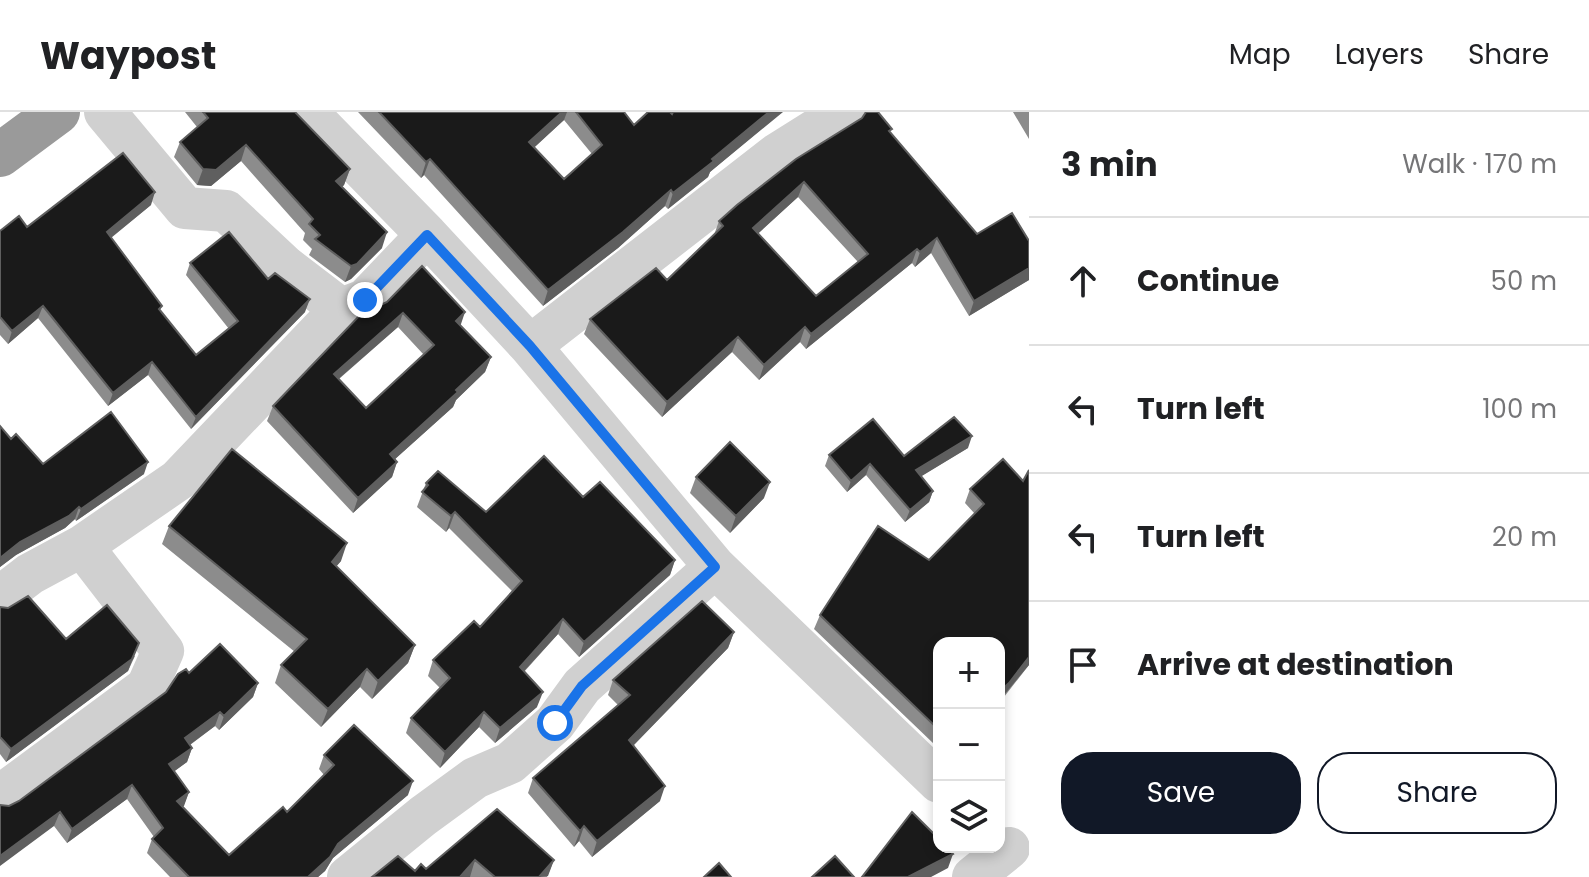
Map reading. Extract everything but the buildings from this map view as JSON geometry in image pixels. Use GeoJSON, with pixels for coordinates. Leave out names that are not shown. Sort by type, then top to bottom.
{"type":"FeatureCollection","features":[{"type":"Feature","properties":{"kind":"highway"},"geometry":{"type":"LineString","coordinates":[[0,155],[58,112]]}},
{"type":"Feature","properties":{"kind":"street"},"geometry":{"type":"LineString","coordinates":[[105,112],[185,208],[226,211],[286,267],[341,309]]}},
{"type":"Feature","properties":{"kind":"street"},"geometry":{"type":"LineString","coordinates":[[307,112],[530,346],[715,567],[938,781]]}},
{"type":"Feature","properties":{"kind":"street"},"geometry":{"type":"LineString","coordinates":[[530,346],[777,154],[844,112]]}},
{"type":"Feature","properties":{"kind":"street"},"geometry":{"type":"LineString","coordinates":[[0,597],[30,574],[82,546],[178,480],[341,309],[365,300],[427,235]]}},
{"type":"Feature","properties":{"kind":"street"},"geometry":{"type":"LineString","coordinates":[[0,796],[147,687],[163,651],[82,546]]}},
{"type":"Feature","properties":{"kind":"street"},"geometry":{"type":"LineString","coordinates":[[348,877],[475,778],[510,763],[555,723],[582,686],[715,567]]}},
{"type":"Feature","properties":{"kind":"street"},"geometry":{"type":"LineString","coordinates":[[973,877],[1012,851]]}},
{"type":"Feature","properties":{"kind":"route"},"geometry":{"type":"LineString","coordinates":[[365,300],[427,235],[530,346],[715,567],[582,686],[555,723]]}}]}
